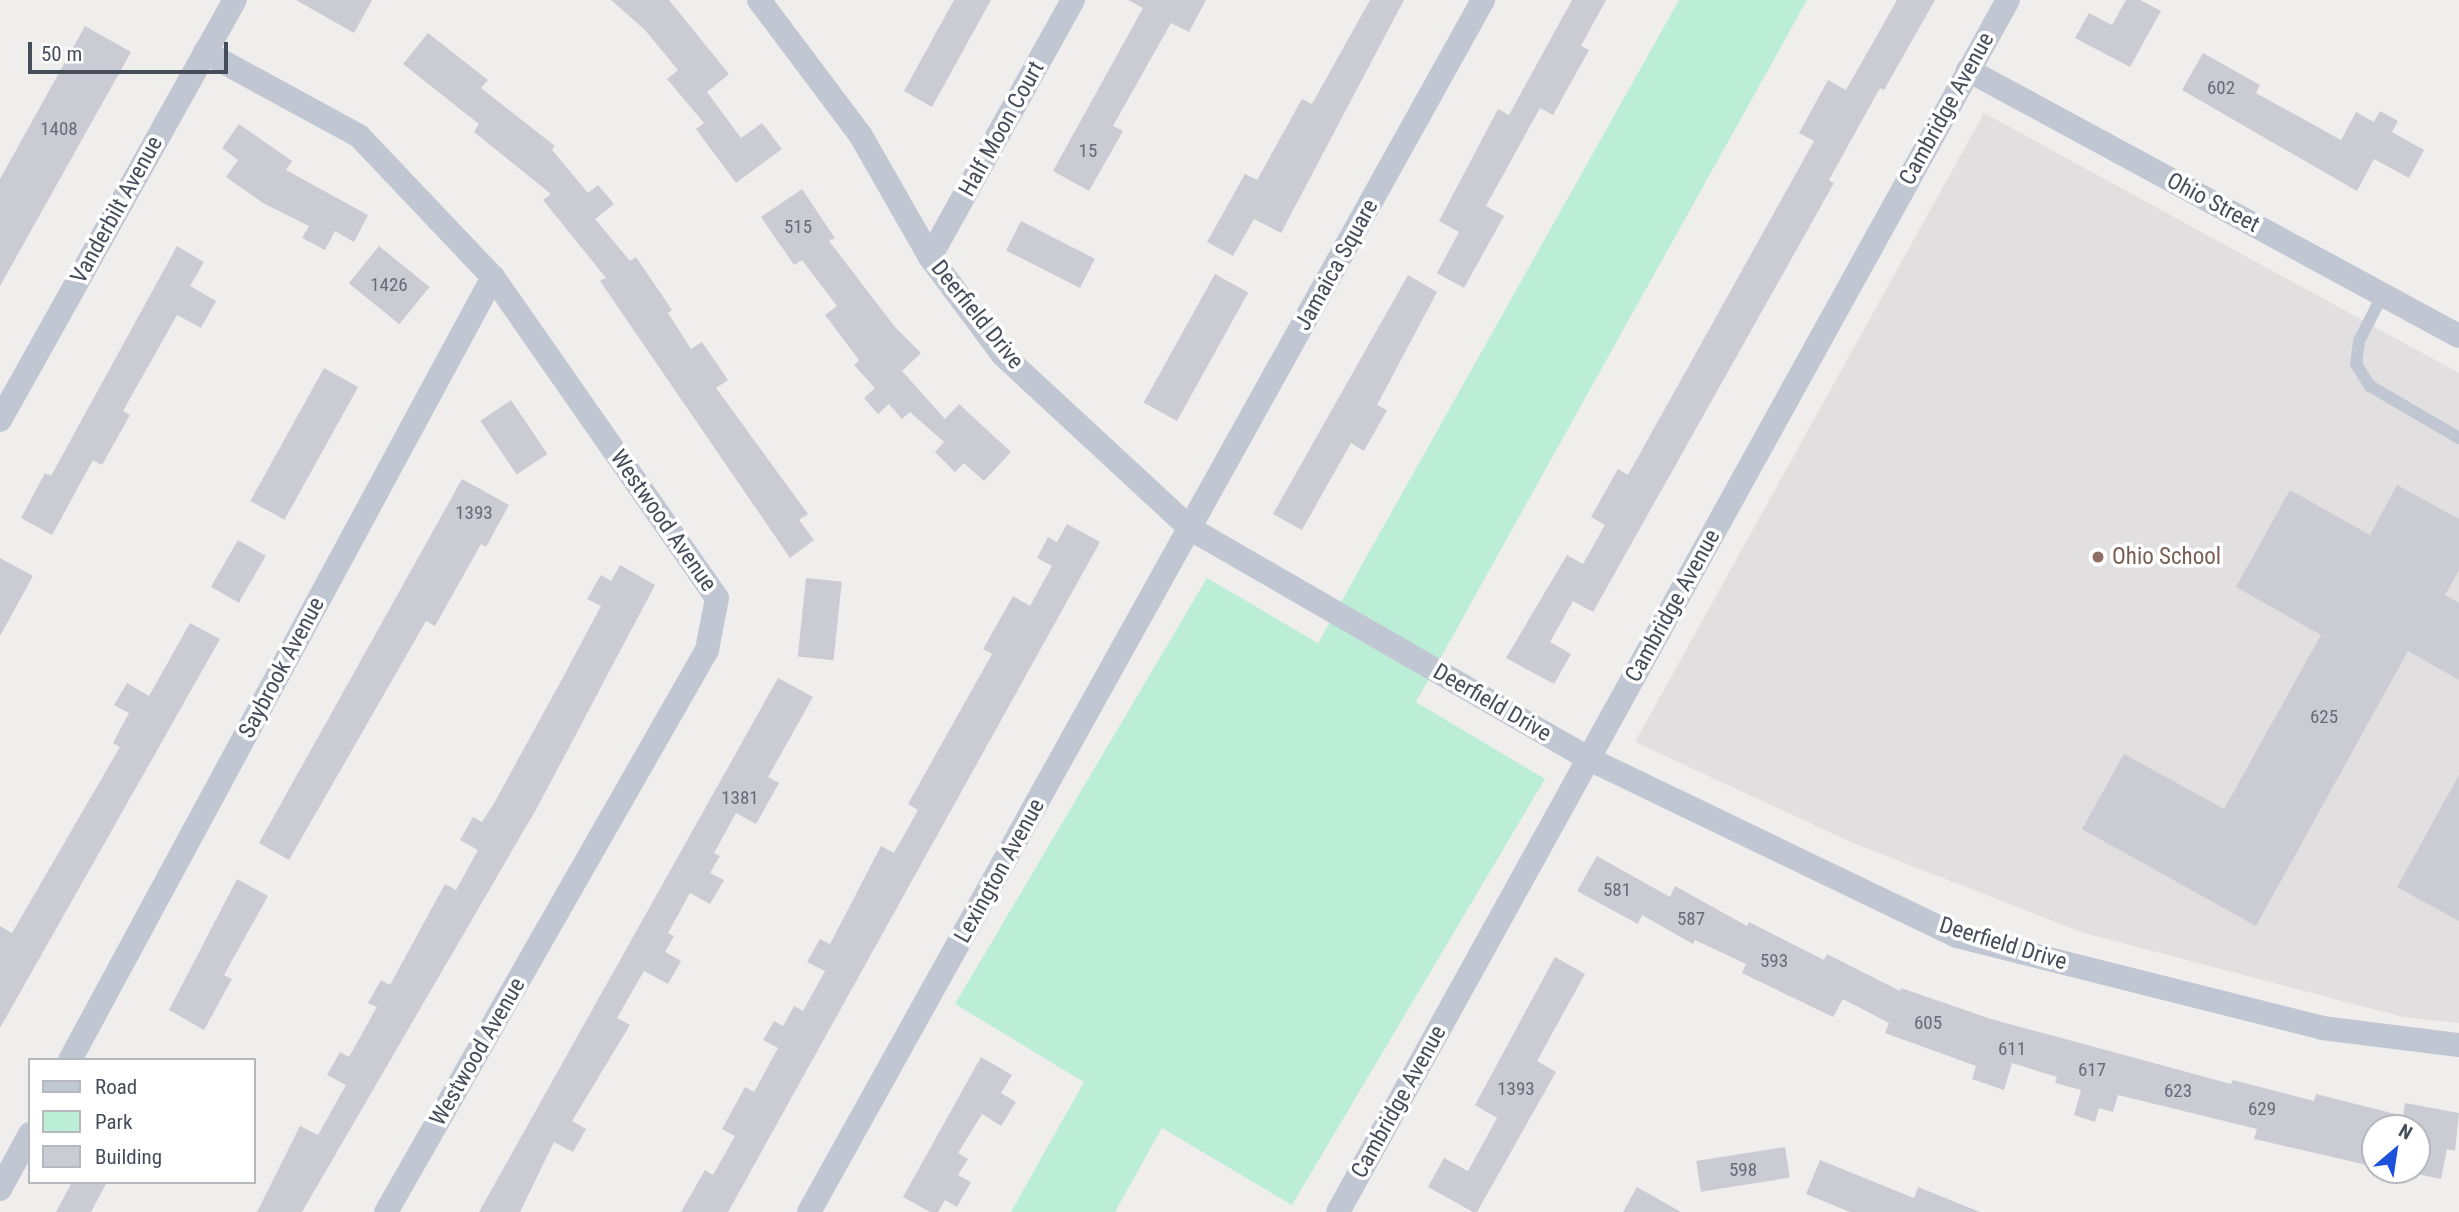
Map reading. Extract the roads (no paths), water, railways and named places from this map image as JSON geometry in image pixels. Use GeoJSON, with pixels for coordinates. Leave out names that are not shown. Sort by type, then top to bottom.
{"type":"FeatureCollection","features":[{"type":"Feature","properties":{"kind":"street","name":"Vanderbilt Avenue"},"geometry":{"type":"LineString","coordinates":[[0,420],[236,0]]}},
{"type":"Feature","properties":{"kind":"street","name":"Deerfield Drive"},"geometry":{"type":"LineString","coordinates":[[758,0],[861,136],[930,257],[1003,355],[1191,529],[1589,759],[1957,936],[2322,1028],[2459,1045]]}},
{"type":"Feature","properties":{"kind":"street","name":"Half Moon Court"},"geometry":{"type":"LineString","coordinates":[[930,257],[1073,0]]}},
{"type":"Feature","properties":{"kind":"street","name":"Jamaica Square"},"geometry":{"type":"LineString","coordinates":[[1191,529],[1483,0]]}},
{"type":"Feature","properties":{"kind":"street","name":"Cambridge Avenue"},"geometry":{"type":"LineString","coordinates":[[1338,1212],[2008,0]]}},
{"type":"Feature","properties":{"kind":"street","name":"Westwood Avenue"},"geometry":{"type":"LineString","coordinates":[[205,52],[359,136],[493,276],[717,598],[707,650],[386,1212]]}},
{"type":"Feature","properties":{"kind":"street","name":"Ohio Street"},"geometry":{"type":"LineString","coordinates":[[1968,70],[2459,336]]}},
{"type":"Feature","properties":{"kind":"street","name":"Saybrook Avenue"},"geometry":{"type":"LineString","coordinates":[[71,1058],[493,276]]}},
{"type":"Feature","properties":{"kind":"street","name":"Lexington Avenue"},"geometry":{"type":"LineString","coordinates":[[809,1212],[1191,529]]}},
{"type":"Feature","properties":{"kind":"street"},"geometry":{"type":"LineString","coordinates":[[0,1189],[28,1138]]}},
{"type":"Feature","properties":{"kind":"lane"},"geometry":{"type":"LineString","coordinates":[[2383,294],[2359,341],[2356,363],[2370,386],[2459,438]]}},
{"type":"Feature","properties":{"kind":"place","name":"Ohio School"},"geometry":{"type":"Point","coordinates":[2098,557]}}]}
